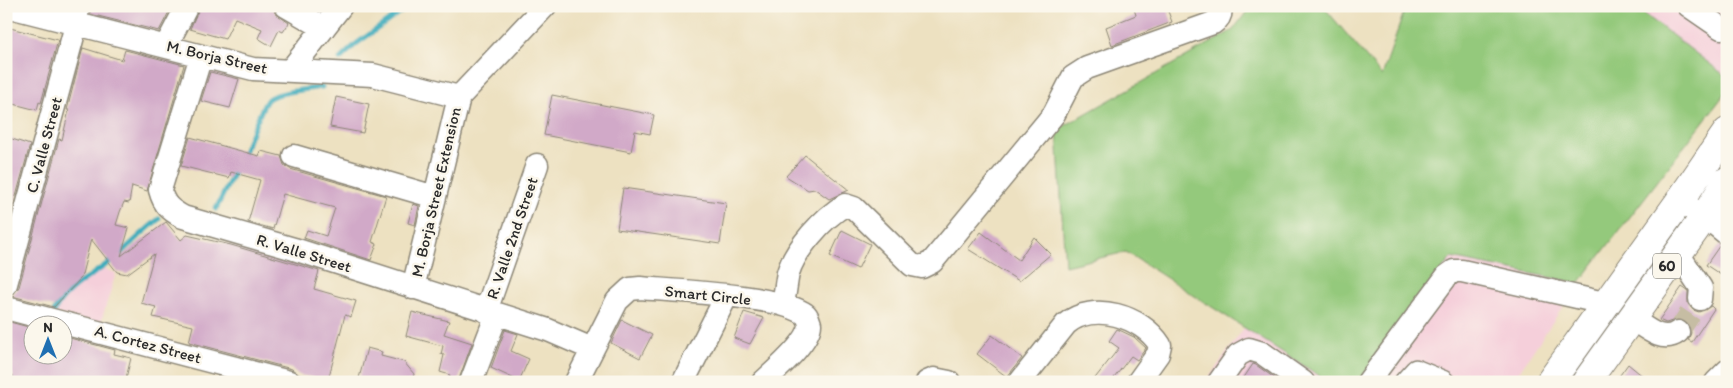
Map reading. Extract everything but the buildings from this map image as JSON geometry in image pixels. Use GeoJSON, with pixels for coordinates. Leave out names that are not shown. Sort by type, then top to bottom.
{"type":"FeatureCollection","features":[{"type":"Feature","properties":{"kind":"main road","name":"60"},"geometry":{"type":"LineString","coordinates":[[1550,382],[1604,303],[1679,202],[1727,132]]}},
{"type":"Feature","properties":{"kind":"main road","name":"60"},"geometry":{"type":"LineString","coordinates":[[1586,382],[1677,252],[1705,216],[1727,181]]}},
{"type":"Feature","properties":{"kind":"street","name":"M. Borja Street"},"geometry":{"type":"LineString","coordinates":[[6,6],[77,16],[166,46],[254,69],[373,75],[459,97]]}},
{"type":"Feature","properties":{"kind":"street"},"geometry":{"type":"LineString","coordinates":[[166,46],[187,6]]}},
{"type":"Feature","properties":{"kind":"street"},"geometry":{"type":"LineString","coordinates":[[286,6],[324,28]]}},
{"type":"Feature","properties":{"kind":"street"},"geometry":{"type":"LineString","coordinates":[[290,71],[341,6]]}},
{"type":"Feature","properties":{"kind":"street"},"geometry":{"type":"LineString","coordinates":[[783,304],[788,273],[795,257],[830,214],[845,205],[854,208],[912,265],[922,268],[932,262],[1054,114],[1073,77],[1087,68],[1212,23],[1218,19],[1221,12],[1220,6]]}},
{"type":"Feature","properties":{"kind":"street"},"geometry":{"type":"LineString","coordinates":[[1689,6],[1725,29]]}},
{"type":"Feature","properties":{"kind":"street"},"geometry":{"type":"LineString","coordinates":[[459,97],[541,8]]}},
{"type":"Feature","properties":{"kind":"street","name":"C. Valle Street"},"geometry":{"type":"LineString","coordinates":[[6,284],[77,16]]}},
{"type":"Feature","properties":{"kind":"street","name":"R. Valle Street"},"geometry":{"type":"LineString","coordinates":[[201,56],[160,190],[165,204],[184,217],[548,330],[592,349]]}},
{"type":"Feature","properties":{"kind":"street","name":"M. Borja Street Extension"},"geometry":{"type":"LineString","coordinates":[[413,288],[459,97]]}},
{"type":"Feature","properties":{"kind":"street"},"geometry":{"type":"LineString","coordinates":[[294,156],[435,198]]}},
{"type":"Feature","properties":{"kind":"street","name":"R. Valle 2nd Street"},"geometry":{"type":"LineString","coordinates":[[471,382],[537,165]]}},
{"type":"Feature","properties":{"kind":"street"},"geometry":{"type":"LineString","coordinates":[[1679,202],[1705,216],[1727,234]]}},
{"type":"Feature","properties":{"kind":"street"},"geometry":{"type":"LineString","coordinates":[[1677,252],[1701,288],[1700,299]]}},
{"type":"Feature","properties":{"kind":"street"},"geometry":{"type":"LineString","coordinates":[[1368,382],[1447,276],[1454,272],[1462,271],[1604,303]]}},
{"type":"Feature","properties":{"kind":"street","name":"Smart Circle"},"geometry":{"type":"LineString","coordinates":[[576,382],[617,301],[630,289],[727,295],[783,304],[804,314],[809,320],[810,329],[780,366],[763,382]]}},
{"type":"Feature","properties":{"kind":"street"},"geometry":{"type":"LineString","coordinates":[[683,382],[727,295]]}},
{"type":"Feature","properties":{"kind":"street","name":"A. Cortez Street"},"geometry":{"type":"LineString","coordinates":[[6,308],[290,382]]}},
{"type":"Feature","properties":{"kind":"street"},"geometry":{"type":"LineString","coordinates":[[1020,382],[1059,332],[1075,316],[1087,312],[1105,312],[1129,320],[1156,338],[1160,345],[1158,354],[1138,382]]}},
{"type":"Feature","properties":{"kind":"street"},"geometry":{"type":"LineString","coordinates":[[1631,318],[1657,335],[1671,337],[1678,332]]}},
{"type":"Feature","properties":{"kind":"street"},"geometry":{"type":"LineString","coordinates":[[1219,382],[1238,354],[1249,349],[1262,353],[1303,382]]}},
{"type":"Feature","properties":{"kind":"street"},"geometry":{"type":"LineString","coordinates":[[1406,382],[1416,371],[1443,382]]}},
{"type":"Feature","properties":{"kind":"street"},"geometry":{"type":"LineString","coordinates":[[1716,382],[1727,371]]}},
{"type":"Feature","properties":{"kind":"street"},"geometry":{"type":"LineString","coordinates":[[927,382],[934,379],[949,382]]}},
{"type":"Feature","properties":{"kind":"shaded area"},"geometry":{"type":"Polygon","coordinates":[[[1634,6],[1727,6],[1727,77],[1634,6]]]}},
{"type":"Feature","properties":{"kind":"shaded area"},"geometry":{"type":"Polygon","coordinates":[[[1378,244],[1579,283],[1512,382],[1206,382],[1244,328],[1295,360],[1378,244]]]}},
{"type":"Feature","properties":{"kind":"shaded area"},"geometry":{"type":"Polygon","coordinates":[[[101,268],[116,273],[100,325],[55,313],[65,297],[101,268]]]}},
{"type":"Feature","properties":{"kind":"green space"},"geometry":{"type":"Polygon","coordinates":[[[1251,6],[1323,6],[1382,76],[1406,6],[1634,6],[1727,77],[1727,91],[1579,283],[1451,258],[1358,382],[1329,382],[1126,252],[1065,266],[1057,130],[1233,30],[1251,6]]]}},
{"type":"Feature","properties":{"kind":"waterway"},"geometry":{"type":"LineString","coordinates":[[340,59],[356,44],[409,6]]}},
{"type":"Feature","properties":{"kind":"waterway"},"geometry":{"type":"LineString","coordinates":[[242,156],[268,99],[285,93],[322,87]]}},
{"type":"Feature","properties":{"kind":"waterway"},"geometry":{"type":"LineString","coordinates":[[216,209],[236,168]]}},
{"type":"Feature","properties":{"kind":"waterway"},"geometry":{"type":"LineString","coordinates":[[53,315],[57,306],[70,291],[112,260],[159,219]]}},
{"type":"Feature","properties":{"kind":"tunnel"},"geometry":{"type":"LineString","coordinates":[[1678,332],[1700,299]]}}]}
